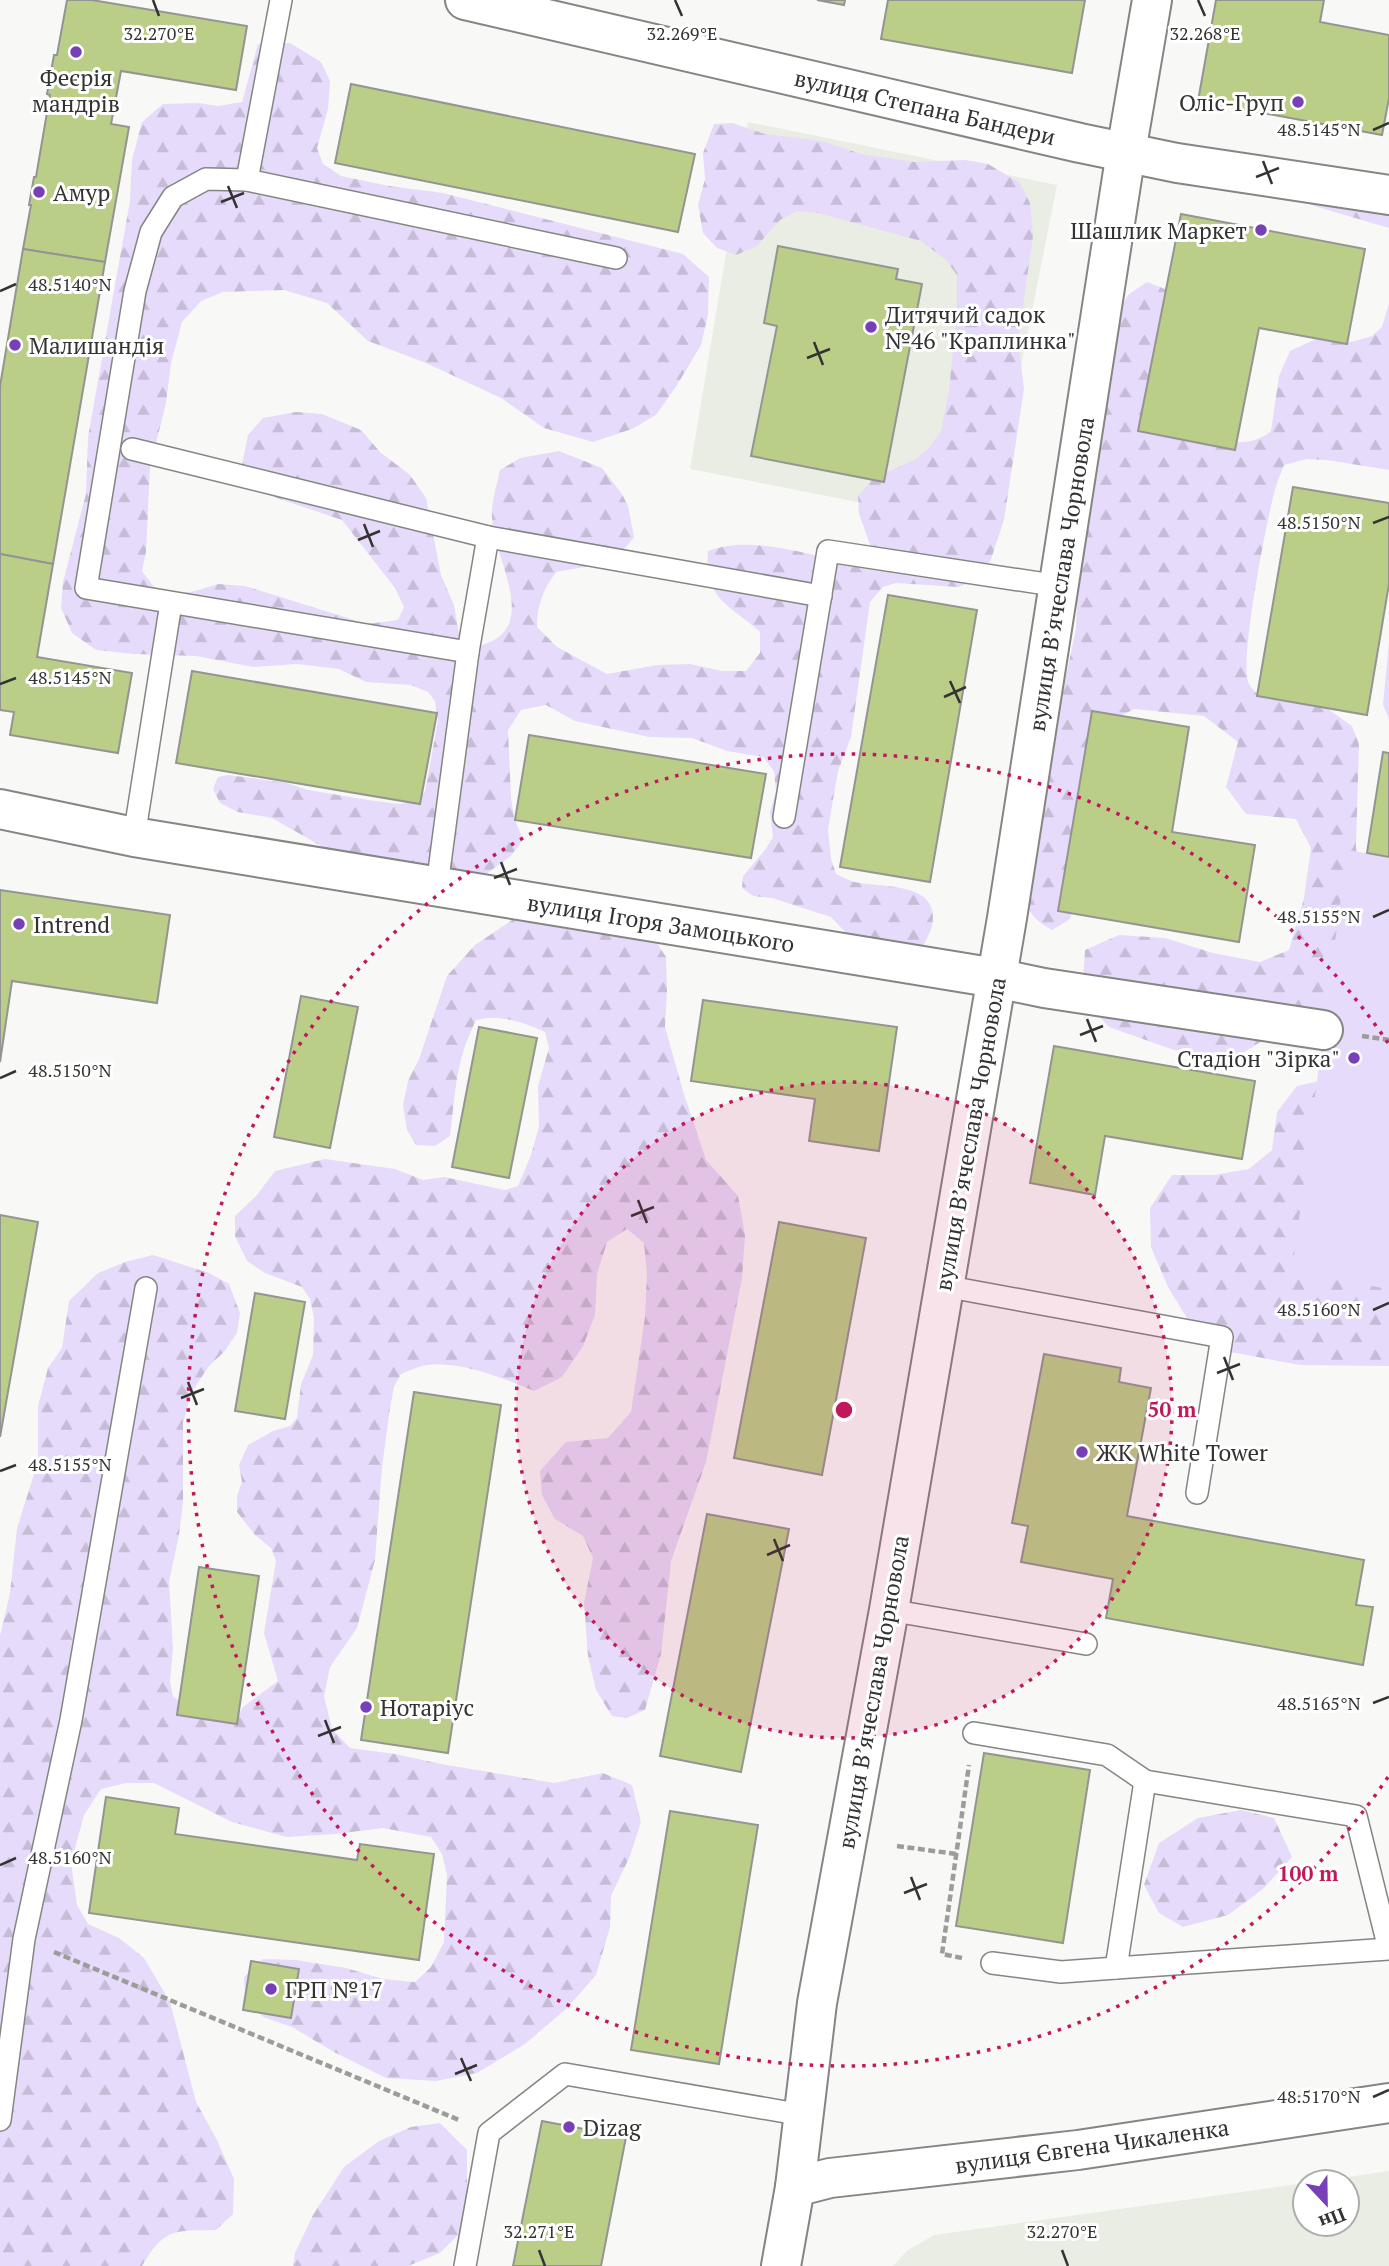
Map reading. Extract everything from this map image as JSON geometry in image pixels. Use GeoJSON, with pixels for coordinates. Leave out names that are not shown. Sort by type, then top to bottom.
{"type":"FeatureCollection","features":[{"type":"Feature","properties":{"kind":"street","name":"вулиця Степана Бандери"},"geometry":{"type":"LineString","coordinates":[[465,0],[1067,140],[1177,163],[1389,195]]}},
{"type":"Feature","properties":{"kind":"street","name":"вулиця Вʼячеслава Чорновола"},"geometry":{"type":"LineString","coordinates":[[782,2266],[795,2187],[817,2003],[889,1609],[996,978],[1152,0]]}},
{"type":"Feature","properties":{"kind":"street","name":"вулиця Ігоря Замоцького"},"geometry":{"type":"LineString","coordinates":[[0,809],[134,836],[1044,988],[1323,1030]]}},
{"type":"Feature","properties":{"kind":"street","name":"вулиця Євгена Чикаленка"},"geometry":{"type":"LineString","coordinates":[[795,2187],[842,2176],[1078,2150],[1389,2104]]}},
{"type":"Feature","properties":{"kind":"lane"},"geometry":{"type":"LineString","coordinates":[[247,180],[281,0]]}},
{"type":"Feature","properties":{"kind":"lane"},"geometry":{"type":"LineString","coordinates":[[468,652],[86,588],[135,292],[151,232],[173,197],[206,179],[247,180],[616,258]]}},
{"type":"Feature","properties":{"kind":"lane"},"geometry":{"type":"LineString","coordinates":[[132,449],[488,537],[821,596]]}},
{"type":"Feature","properties":{"kind":"lane"},"geometry":{"type":"LineString","coordinates":[[437,886],[468,652],[488,537]]}},
{"type":"Feature","properties":{"kind":"lane"},"geometry":{"type":"LineString","coordinates":[[784,817],[828,551],[1059,586]]}},
{"type":"Feature","properties":{"kind":"lane"},"geometry":{"type":"LineString","coordinates":[[134,836],[171,603]]}},
{"type":"Feature","properties":{"kind":"lane"},"geometry":{"type":"LineString","coordinates":[[944,1286],[1222,1337],[1197,1493]]}},
{"type":"Feature","properties":{"kind":"lane"},"geometry":{"type":"LineString","coordinates":[[0,2120],[24,1939],[71,1720],[146,1288]]}},
{"type":"Feature","properties":{"kind":"lane"},"geometry":{"type":"LineString","coordinates":[[889,1609],[1086,1644]]}},
{"type":"Feature","properties":{"kind":"lane"},"geometry":{"type":"LineString","coordinates":[[974,1733],[1107,1755],[1145,1781],[1356,1816],[1389,1949],[1061,1972],[992,1963]]}},
{"type":"Feature","properties":{"kind":"lane"},"geometry":{"type":"LineString","coordinates":[[1115,1968],[1145,1781]]}},
{"type":"Feature","properties":{"kind":"lane"},"geometry":{"type":"LineString","coordinates":[[465,2266],[489,2133],[565,2074],[803,2115]]}},
{"type":"Feature","properties":{"kind":"path"},"geometry":{"type":"LineString","coordinates":[[974,1733],[942,1954],[992,1963]]}},
{"type":"Feature","properties":{"kind":"path"},"geometry":{"type":"LineString","coordinates":[[897,1846],[956,1854]]}},
{"type":"Feature","properties":{"kind":"path"},"geometry":{"type":"LineString","coordinates":[[24,1939],[489,2133]]}},
{"type":"Feature","properties":{"kind":"shaded area","name":"Дитячий садок №46 \"Краплинка\""},"geometry":{"type":"Polygon","coordinates":[[[748,122],[1057,185],[989,528],[690,469],[748,122]]]}},
{"type":"Feature","properties":{"kind":"shaded area"},"geometry":{"type":"Polygon","coordinates":[[[1389,2171],[1389,2266],[893,2266],[908,2250],[934,2235],[1291,2185],[1291,2238],[1361,2238],[1361,2175],[1389,2171]]]}},
{"type":"Feature","properties":{"kind":"green space"},"geometry":{"type":"Polygon","coordinates":[[[290,43],[321,62],[330,81],[328,109],[317,148],[323,164],[341,176],[443,193],[683,254],[709,277],[708,315],[701,345],[656,415],[632,429],[593,442],[544,428],[501,398],[426,363],[368,341],[327,303],[284,290],[223,292],[201,301],[182,322],[150,467],[146,552],[142,571],[154,587],[177,594],[218,584],[245,586],[367,624],[398,620],[404,607],[395,588],[342,520],[262,493],[242,465],[248,435],[263,418],[296,412],[322,414],[361,430],[380,452],[410,475],[426,498],[441,575],[454,605],[459,634],[475,647],[496,639],[507,627],[512,611],[492,518],[500,470],[520,458],[559,451],[602,468],[628,506],[634,537],[626,547],[609,559],[556,572],[542,598],[537,627],[557,647],[607,674],[657,665],[690,664],[722,671],[746,671],[760,653],[760,632],[729,607],[715,591],[710,580],[708,551],[726,546],[763,546],[858,565],[871,547],[859,514],[858,496],[874,478],[916,459],[928,449],[941,431],[949,391],[957,309],[957,275],[946,260],[921,241],[818,213],[797,211],[780,220],[757,246],[736,255],[717,248],[703,233],[698,205],[705,179],[703,153],[714,124],[732,123],[765,134],[822,141],[861,154],[914,162],[965,160],[988,164],[1020,183],[1030,203],[1033,236],[1018,341],[1024,389],[1004,520],[991,559],[978,580],[958,587],[896,583],[883,587],[870,602],[851,737],[838,771],[828,830],[831,859],[836,874],[851,881],[905,889],[918,893],[927,900],[932,911],[932,926],[921,951],[849,936],[831,917],[772,898],[753,896],[742,888],[743,876],[773,837],[770,812],[776,791],[774,771],[763,757],[727,751],[692,738],[649,737],[575,721],[546,705],[521,710],[508,730],[511,798],[514,817],[523,840],[511,856],[483,876],[330,851],[272,818],[238,812],[220,803],[213,789],[218,777],[228,775],[287,783],[308,790],[399,804],[414,802],[425,792],[438,720],[435,701],[428,692],[411,685],[366,682],[339,669],[297,664],[253,667],[196,656],[96,650],[72,633],[61,608],[63,582],[86,494],[88,437],[130,201],[132,160],[142,122],[163,104],[199,103],[218,106],[242,102],[258,44],[290,43]]]}},
{"type":"Feature","properties":{"kind":"green space"},"geometry":{"type":"Polygon","coordinates":[[[1389,184],[1389,228],[1311,205],[1308,191],[1389,184]]]}},
{"type":"Feature","properties":{"kind":"green space"},"geometry":{"type":"Polygon","coordinates":[[[1147,282],[1165,289],[1204,439],[1231,442],[1256,440],[1271,431],[1279,376],[1290,351],[1316,339],[1351,342],[1372,336],[1382,327],[1389,303],[1389,470],[1307,459],[1284,465],[1275,490],[1260,559],[1247,650],[1249,684],[1260,696],[1296,699],[1328,709],[1352,726],[1359,744],[1356,847],[1369,976],[1350,999],[1286,1026],[1238,1056],[1174,1050],[1109,1027],[1082,998],[1085,950],[1119,935],[1165,938],[1213,953],[1260,962],[1289,950],[1304,898],[1311,848],[1296,819],[1246,814],[1226,787],[1238,742],[1204,716],[1134,709],[1113,720],[1070,919],[1052,930],[1034,917],[1022,886],[1076,629],[1078,575],[1119,311],[1128,295],[1147,282]]]}},
{"type":"Feature","properties":{"kind":"green space"},"geometry":{"type":"Polygon","coordinates":[[[1389,641],[1389,719],[1383,705],[1389,641]]]}},
{"type":"Feature","properties":{"kind":"green space","name":"Стадіон \"Зірка\""},"geometry":{"type":"Polygon","coordinates":[[[1347,850],[1389,857],[1389,1289],[1292,1273],[1347,850]]]}},
{"type":"Feature","properties":{"kind":"green space"},"geometry":{"type":"Polygon","coordinates":[[[524,912],[645,925],[666,957],[665,1027],[706,1160],[738,1196],[745,1235],[742,1278],[706,1462],[671,1561],[661,1654],[645,1710],[627,1718],[612,1716],[596,1690],[588,1656],[584,1603],[593,1558],[583,1536],[555,1519],[542,1495],[540,1471],[566,1442],[608,1438],[631,1412],[645,1317],[647,1274],[644,1243],[627,1229],[607,1242],[597,1274],[595,1315],[583,1346],[562,1377],[534,1391],[496,1376],[453,1365],[427,1365],[401,1374],[394,1387],[390,1408],[382,1467],[375,1560],[357,1628],[330,1667],[324,1696],[332,1729],[350,1748],[554,1783],[603,1773],[632,1785],[641,1822],[630,1856],[611,1896],[610,1927],[596,1975],[567,2008],[525,2044],[477,2073],[436,2081],[386,2078],[292,2027],[263,2017],[245,1996],[244,1977],[263,1959],[296,1960],[346,1968],[383,1979],[415,1982],[431,1967],[444,1942],[447,1875],[442,1854],[431,1837],[383,1828],[286,1837],[232,1822],[154,1783],[126,1783],[101,1789],[84,1815],[71,1863],[77,1905],[88,1924],[119,1938],[144,1958],[170,2002],[196,2102],[234,2179],[233,2214],[216,2230],[181,2232],[165,2238],[142,2266],[0,2266],[0,1636],[10,1593],[17,1528],[38,1462],[38,1406],[48,1368],[62,1348],[69,1301],[98,1273],[153,1255],[209,1273],[229,1284],[240,1313],[237,1333],[224,1352],[209,1366],[191,1393],[183,1423],[183,1502],[169,1582],[173,1648],[170,1681],[173,1697],[189,1706],[235,1721],[243,1707],[278,1681],[264,1633],[276,1561],[271,1548],[255,1535],[237,1512],[237,1496],[242,1482],[239,1465],[248,1445],[273,1431],[290,1426],[297,1418],[301,1384],[313,1355],[314,1318],[310,1299],[302,1287],[265,1273],[247,1261],[235,1236],[235,1216],[257,1195],[275,1171],[325,1159],[395,1169],[423,1180],[444,1177],[505,1190],[518,1186],[539,1126],[538,1086],[549,1048],[545,1032],[511,1020],[476,1020],[460,1063],[450,1136],[435,1146],[416,1145],[407,1130],[403,1105],[408,1081],[419,1059],[447,976],[475,945],[524,912]]]}},
{"type":"Feature","properties":{"kind":"green space"},"geometry":{"type":"Polygon","coordinates":[[[1324,1080],[1389,1167],[1389,1366],[1300,1365],[1220,1350],[1187,1318],[1168,1287],[1151,1247],[1150,1208],[1172,1175],[1214,1175],[1249,1169],[1272,1150],[1277,1112],[1297,1086],[1324,1080]]]}},
{"type":"Feature","properties":{"kind":"green space"},"geometry":{"type":"Polygon","coordinates":[[[1241,1810],[1274,1818],[1292,1857],[1263,1889],[1228,1915],[1183,1927],[1159,1913],[1144,1885],[1159,1843],[1198,1818],[1241,1810]]]}},
{"type":"Feature","properties":{"kind":"green space"},"geometry":{"type":"Polygon","coordinates":[[[440,2123],[467,2150],[467,2226],[440,2253],[408,2266],[293,2266],[295,2253],[313,2215],[344,2167],[379,2141],[411,2127],[440,2123]]]}},
{"type":"Feature","properties":{"kind":"building"},"geometry":{"type":"Polygon","coordinates":[[[67,0],[92,0],[247,26],[236,90],[121,71],[111,124],[129,127],[105,262],[23,249],[50,95],[47,94],[67,0]]]}},
{"type":"Feature","properties":{"kind":"building"},"geometry":{"type":"Polygon","coordinates":[[[817,0],[845,0],[844,5],[817,0]]]}},
{"type":"Feature","properties":{"kind":"building"},"geometry":{"type":"Polygon","coordinates":[[[888,0],[1085,0],[1072,73],[881,39],[888,0]]]}},
{"type":"Feature","properties":{"kind":"building"},"geometry":{"type":"Polygon","coordinates":[[[1216,0],[1324,0],[1320,22],[1389,35],[1389,98],[1382,135],[1198,101],[1216,0]]]}},
{"type":"Feature","properties":{"kind":"building"},"geometry":{"type":"Polygon","coordinates":[[[351,84],[695,154],[678,232],[335,163],[351,84]]]}},
{"type":"Feature","properties":{"kind":"building"},"geometry":{"type":"Polygon","coordinates":[[[1181,214],[1365,249],[1347,344],[1259,328],[1235,450],[1138,431],[1181,214]]]}},
{"type":"Feature","properties":{"kind":"building"},"geometry":{"type":"Polygon","coordinates":[[[778,246],[898,269],[896,279],[922,284],[884,482],[751,456],[777,326],[764,323],[778,246]]]}},
{"type":"Feature","properties":{"kind":"building"},"geometry":{"type":"Polygon","coordinates":[[[23,249],[105,262],[53,564],[0,554],[0,386],[23,249]]]}},
{"type":"Feature","properties":{"kind":"building"},"geometry":{"type":"Polygon","coordinates":[[[1293,487],[1389,503],[1389,584],[1367,715],[1257,696],[1293,487]]]}},
{"type":"Feature","properties":{"kind":"building"},"geometry":{"type":"Polygon","coordinates":[[[0,554],[53,564],[37,657],[132,673],[118,753],[10,735],[14,712],[0,710],[0,554]]]}},
{"type":"Feature","properties":{"kind":"building"},"geometry":{"type":"Polygon","coordinates":[[[888,595],[977,610],[930,882],[840,867],[888,595]]]}},
{"type":"Feature","properties":{"kind":"building"},"geometry":{"type":"Polygon","coordinates":[[[192,671],[437,713],[420,804],[176,763],[192,671]]]}},
{"type":"Feature","properties":{"kind":"building"},"geometry":{"type":"Polygon","coordinates":[[[1092,711],[1189,727],[1172,832],[1255,845],[1239,942],[1058,911],[1092,711]]]}},
{"type":"Feature","properties":{"kind":"building"},"geometry":{"type":"Polygon","coordinates":[[[529,735],[766,774],[751,858],[515,820],[529,735]]]}},
{"type":"Feature","properties":{"kind":"building"},"geometry":{"type":"Polygon","coordinates":[[[1383,752],[1389,753],[1389,857],[1367,853],[1383,752]]]}},
{"type":"Feature","properties":{"kind":"building"},"geometry":{"type":"Polygon","coordinates":[[[0,890],[170,915],[157,1003],[12,981],[0,1062],[0,890]]]}},
{"type":"Feature","properties":{"kind":"building"},"geometry":{"type":"Polygon","coordinates":[[[301,996],[358,1007],[330,1148],[274,1137],[301,996]]]}},
{"type":"Feature","properties":{"kind":"building"},"geometry":{"type":"Polygon","coordinates":[[[703,1000],[897,1027],[879,1151],[809,1141],[815,1099],[691,1081],[703,1000]]]}},
{"type":"Feature","properties":{"kind":"building"},"geometry":{"type":"Polygon","coordinates":[[[479,1027],[537,1038],[509,1178],[452,1167],[479,1027]]]}},
{"type":"Feature","properties":{"kind":"building"},"geometry":{"type":"Polygon","coordinates":[[[1054,1046],[1255,1081],[1242,1159],[1105,1136],[1095,1195],[1030,1183],[1054,1046]]]}},
{"type":"Feature","properties":{"kind":"building"},"geometry":{"type":"Polygon","coordinates":[[[0,1215],[38,1222],[0,1437],[0,1215]]]}},
{"type":"Feature","properties":{"kind":"building"},"geometry":{"type":"Polygon","coordinates":[[[779,1222],[866,1238],[822,1475],[734,1458],[779,1222]]]}},
{"type":"Feature","properties":{"kind":"building"},"geometry":{"type":"Polygon","coordinates":[[[255,1293],[305,1302],[285,1419],[235,1411],[255,1293]]]}},
{"type":"Feature","properties":{"kind":"building","name":"ЖК White Tower"},"geometry":{"type":"Polygon","coordinates":[[[1044,1354],[1121,1368],[1119,1382],[1151,1388],[1127,1516],[1364,1560],[1356,1605],[1373,1607],[1363,1665],[1106,1618],[1113,1579],[1021,1562],[1028,1526],[1012,1523],[1044,1354]]]}},
{"type":"Feature","properties":{"kind":"building"},"geometry":{"type":"Polygon","coordinates":[[[414,1392],[501,1405],[448,1753],[361,1740],[414,1392]]]}},
{"type":"Feature","properties":{"kind":"building"},"geometry":{"type":"Polygon","coordinates":[[[707,1514],[789,1529],[741,1772],[660,1756],[707,1514]]]}},
{"type":"Feature","properties":{"kind":"building"},"geometry":{"type":"Polygon","coordinates":[[[199,1567],[259,1576],[237,1724],[177,1715],[199,1567]]]}},
{"type":"Feature","properties":{"kind":"building"},"geometry":{"type":"Polygon","coordinates":[[[984,1753],[1090,1770],[1063,1943],[956,1926],[984,1753]]]}},
{"type":"Feature","properties":{"kind":"building"},"geometry":{"type":"Polygon","coordinates":[[[106,1797],[179,1808],[175,1834],[357,1860],[360,1844],[434,1854],[419,1960],[89,1913],[106,1797]]]}},
{"type":"Feature","properties":{"kind":"building"},"geometry":{"type":"Polygon","coordinates":[[[670,1811],[758,1825],[719,2064],[631,2050],[670,1811]]]}},
{"type":"Feature","properties":{"kind":"building","name":"ГРП №17"},"geometry":{"type":"Polygon","coordinates":[[[251,1961],[299,1969],[291,2018],[243,2010],[251,1961]]]}},
{"type":"Feature","properties":{"kind":"building"},"geometry":{"type":"Polygon","coordinates":[[[542,2121],[626,2137],[601,2266],[513,2266],[542,2121]]]}},
{"type":"Feature","properties":{"kind":"place","name":"Феєрія мандрів"},"geometry":{"type":"Point","coordinates":[76,52]}},
{"type":"Feature","properties":{"kind":"place","name":"Оліс-Груп"},"geometry":{"type":"Point","coordinates":[1298,102]}},
{"type":"Feature","properties":{"kind":"place","name":"Амур"},"geometry":{"type":"Point","coordinates":[39,192]}},
{"type":"Feature","properties":{"kind":"place","name":"Шашлик Маркет"},"geometry":{"type":"Point","coordinates":[1261,230]}},
{"type":"Feature","properties":{"kind":"place","name":"Дитячий садок №46 \"Краплинка\""},"geometry":{"type":"Point","coordinates":[871,327]}},
{"type":"Feature","properties":{"kind":"place","name":"Малишандія"},"geometry":{"type":"Point","coordinates":[15,345]}},
{"type":"Feature","properties":{"kind":"place","name":"Intrend"},"geometry":{"type":"Point","coordinates":[19,924]}},
{"type":"Feature","properties":{"kind":"place","name":"Стадіон \"Зірка\""},"geometry":{"type":"Point","coordinates":[1354,1058]}},
{"type":"Feature","properties":{"kind":"place","name":"ЖК White Tower"},"geometry":{"type":"Point","coordinates":[1082,1452]}},
{"type":"Feature","properties":{"kind":"place","name":"Нотаріус"},"geometry":{"type":"Point","coordinates":[366,1707]}},
{"type":"Feature","properties":{"kind":"place","name":"ГРП №17"},"geometry":{"type":"Point","coordinates":[271,1989]}},
{"type":"Feature","properties":{"kind":"place","name":"Dizag"},"geometry":{"type":"Point","coordinates":[569,2127]}}]}
